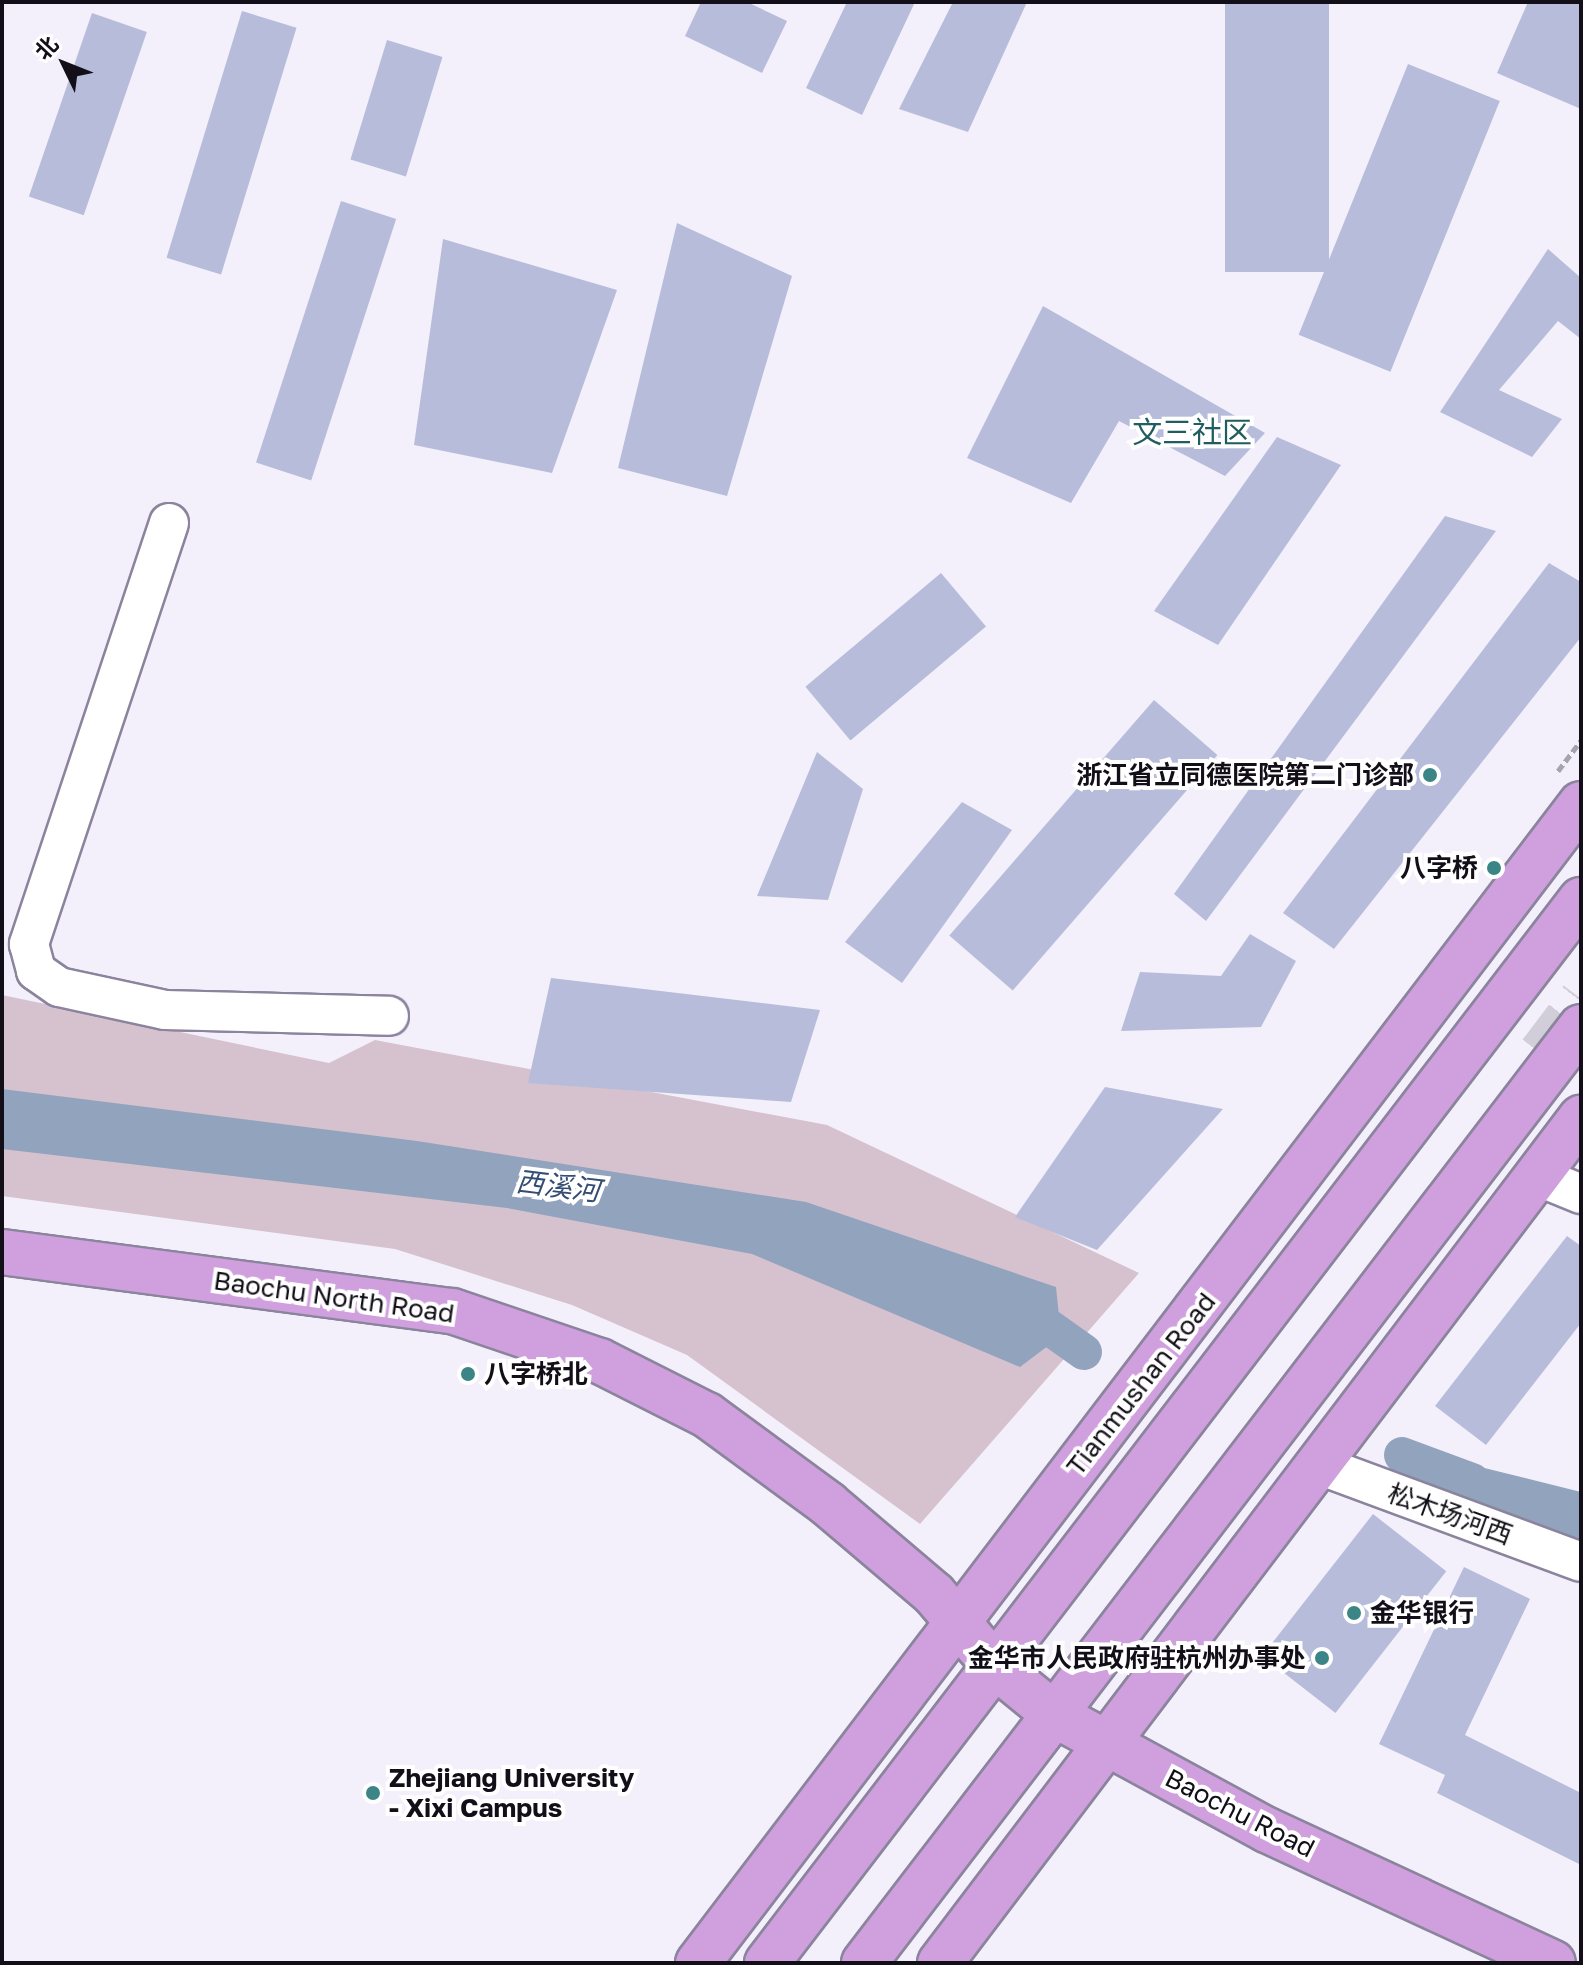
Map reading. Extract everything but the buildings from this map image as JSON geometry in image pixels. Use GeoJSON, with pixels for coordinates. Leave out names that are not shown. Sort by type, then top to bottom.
{"type":"FeatureCollection","features":[{"type":"Feature","properties":{"kind":"main road","name":"Tianmushan Road"},"geometry":{"type":"LineString","coordinates":[[698,1963],[1581,804]]}},
{"type":"Feature","properties":{"kind":"main road"},"geometry":{"type":"LineString","coordinates":[[767,1963],[1581,900]]}},
{"type":"Feature","properties":{"kind":"main road"},"geometry":{"type":"LineString","coordinates":[[864,1963],[1581,1027]]}},
{"type":"Feature","properties":{"kind":"main road"},"geometry":{"type":"LineString","coordinates":[[940,1963],[1581,1118]]}},
{"type":"Feature","properties":{"kind":"main road","name":"Baochu North Road"},"geometry":{"type":"LineString","coordinates":[[2,1252],[452,1311],[600,1361],[707,1415],[828,1504],[959,1619]]}},
{"type":"Feature","properties":{"kind":"main road","name":"Baochu Road"},"geometry":{"type":"LineString","coordinates":[[959,1619],[994,1665],[1055,1715],[1267,1830],[1553,1963]]}},
{"type":"Feature","properties":{"kind":"street"},"geometry":{"type":"LineString","coordinates":[[169,523],[16,950],[36,971],[59,987],[165,1010],[389,1016]]}},
{"type":"Feature","properties":{"kind":"street"},"geometry":{"type":"LineString","coordinates":[[1537,1176],[1581,1194]]}},
{"type":"Feature","properties":{"kind":"street","name":"松木场河西"},"geometry":{"type":"LineString","coordinates":[[1319,1465],[1581,1562]]}},
{"type":"Feature","properties":{"kind":"shaded area"},"geometry":{"type":"Polygon","coordinates":[[[2,995],[329,1063],[375,1040],[827,1125],[1139,1273],[920,1524],[687,1355],[572,1305],[395,1249],[2,1196],[2,995]]]}},
{"type":"Feature","properties":{"kind":"water"},"geometry":{"type":"Polygon","coordinates":[[[2,1089],[417,1141],[806,1202],[1056,1287],[1061,1336],[1020,1367],[752,1254],[507,1208],[2,1149],[2,1089]]]}},
{"type":"Feature","properties":{"kind":"water"},"geometry":{"type":"Polygon","coordinates":[[[1460,1462],[1581,1492],[1581,1547],[1444,1500],[1427,1464],[1460,1462]]]}},
{"type":"Feature","properties":{"kind":"waterway","name":"西溪河"},"geometry":{"type":"LineString","coordinates":[[1022,1308],[1084,1352]]}},
{"type":"Feature","properties":{"kind":"waterway"},"geometry":{"type":"LineString","coordinates":[[1402,1455],[1472,1481]]}},
{"type":"Feature","properties":{"kind":"tunnel"},"geometry":{"type":"LineString","coordinates":[[1540,1053],[1581,999]]}},
{"type":"Feature","properties":{"kind":"place","name":"浙江省立同德医院第二门诊部"},"geometry":{"type":"Point","coordinates":[1430,775]}},
{"type":"Feature","properties":{"kind":"place","name":"八字桥"},"geometry":{"type":"Point","coordinates":[1494,868]}},
{"type":"Feature","properties":{"kind":"place","name":"八字桥北"},"geometry":{"type":"Point","coordinates":[468,1374]}},
{"type":"Feature","properties":{"kind":"place","name":"金华银行"},"geometry":{"type":"Point","coordinates":[1354,1613]}},
{"type":"Feature","properties":{"kind":"place","name":"金华市人民政府驻杭州办事处"},"geometry":{"type":"Point","coordinates":[1322,1658]}},
{"type":"Feature","properties":{"kind":"place","name":"Zhejiang University - Xixi Campus"},"geometry":{"type":"Point","coordinates":[373,1793]}},
{"type":"Feature","properties":{"kind":"district","name":"文三社区"},"geometry":{"type":"Point","coordinates":[1192,432]}}]}
